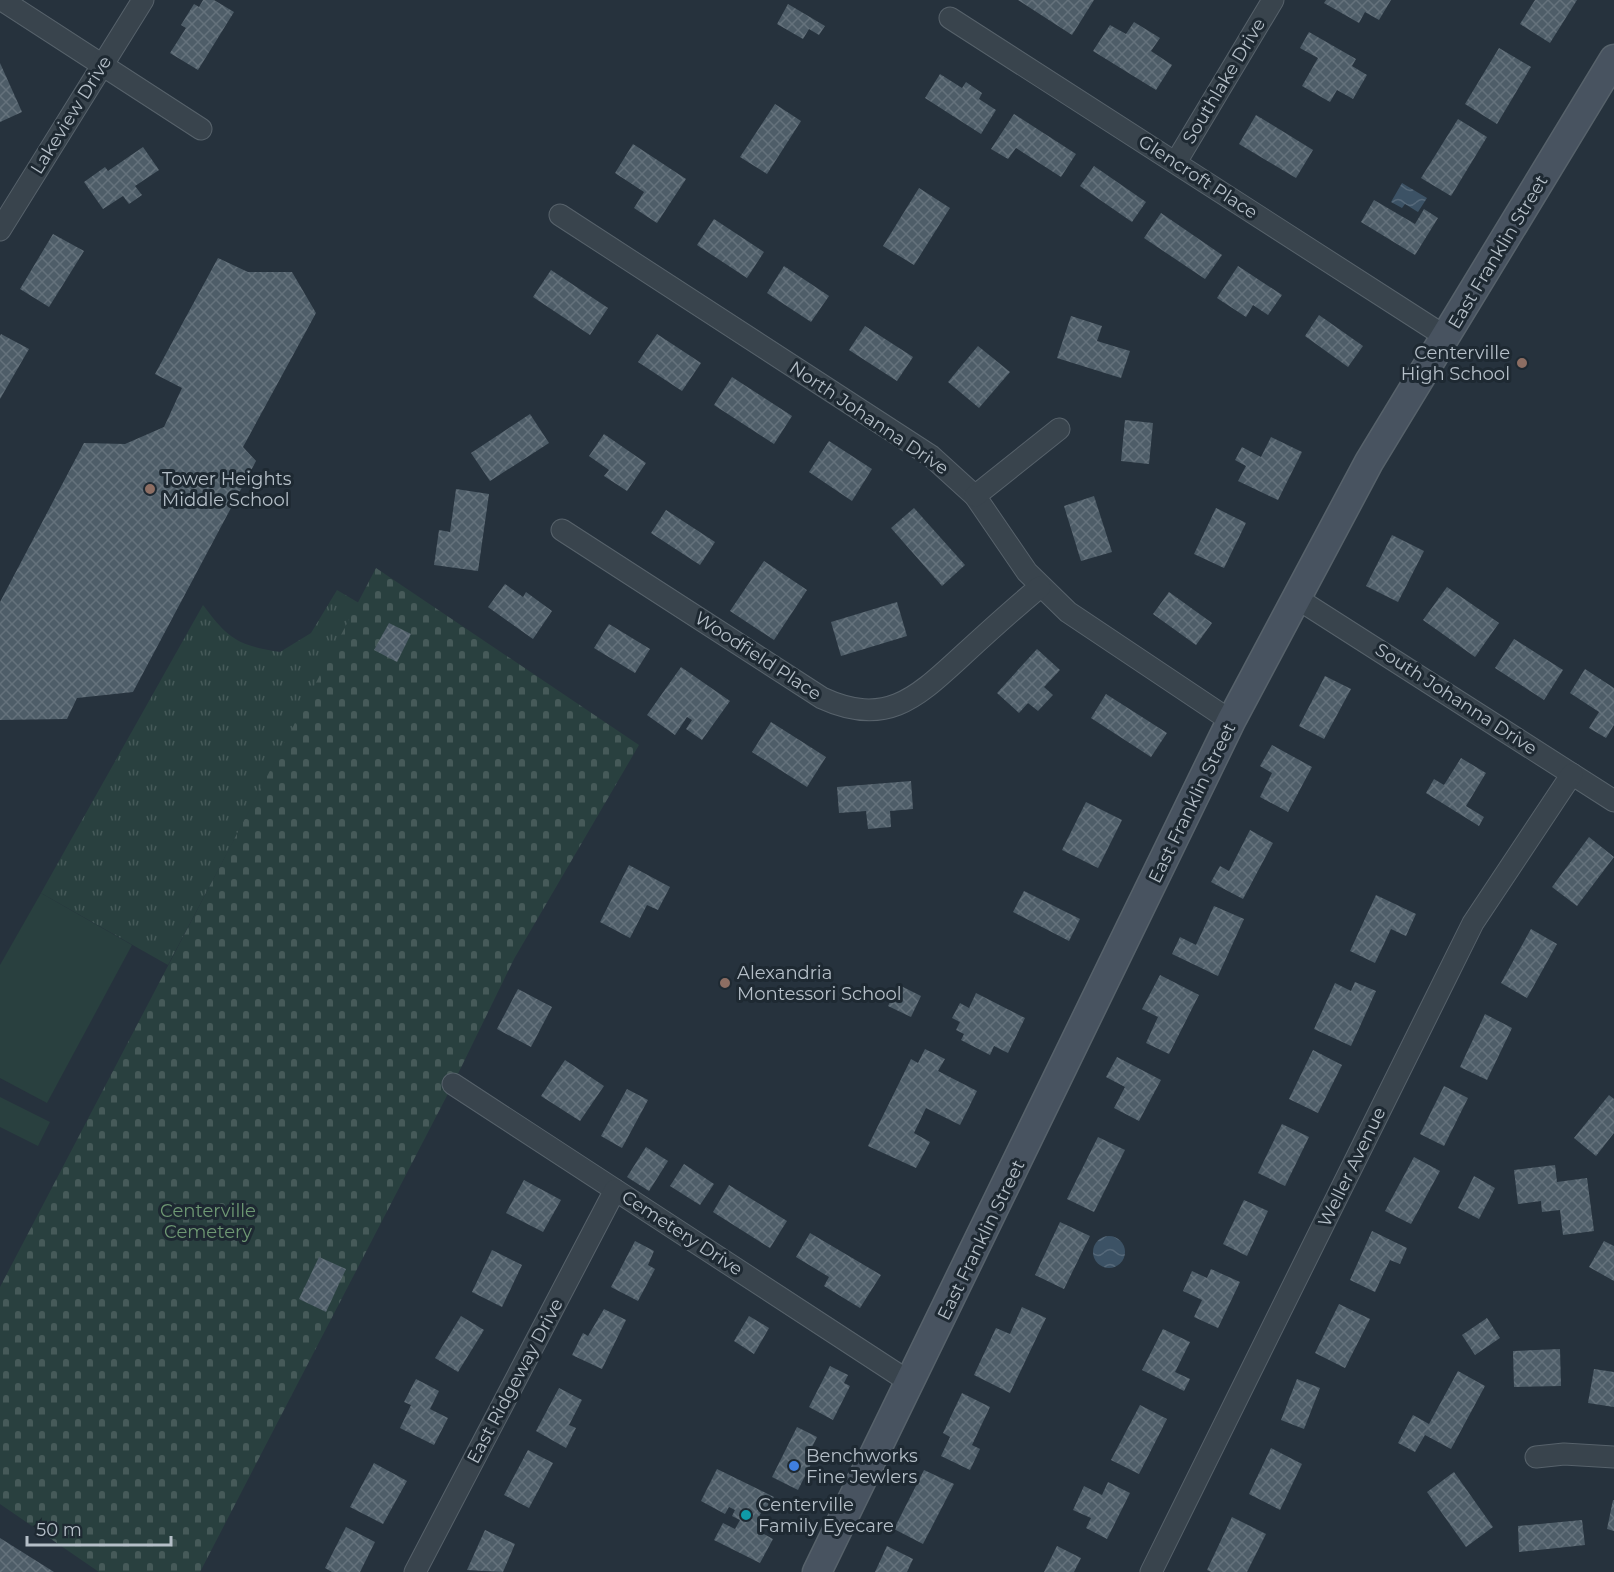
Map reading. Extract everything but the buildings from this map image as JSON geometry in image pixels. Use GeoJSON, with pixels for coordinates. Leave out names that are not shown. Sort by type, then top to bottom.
{"type":"FeatureCollection","features":[{"type":"Feature","properties":{"kind":"street"},"geometry":{"type":"LineString","coordinates":[[2,0],[201,129]]}},
{"type":"Feature","properties":{"kind":"street","name":"Lakeview Drive"},"geometry":{"type":"LineString","coordinates":[[0,230],[142,0]]}},
{"type":"Feature","properties":{"kind":"street","name":"Southlake Drive"},"geometry":{"type":"LineString","coordinates":[[1176,162],[1273,0]]}},
{"type":"Feature","properties":{"kind":"street","name":"Glencroft Place"},"geometry":{"type":"LineString","coordinates":[[950,18],[1446,337]]}},
{"type":"Feature","properties":{"kind":"street","name":"East Franklin Street"},"geometry":{"type":"LineString","coordinates":[[818,1572],[1231,721],[1298,599],[1368,462],[1614,59]]}},
{"type":"Feature","properties":{"kind":"street","name":"North Johanna Drive"},"geometry":{"type":"LineString","coordinates":[[560,215],[907,439],[961,481],[975,496],[1040,587],[1068,612],[1231,721]]}},
{"type":"Feature","properties":{"kind":"street"},"geometry":{"type":"LineString","coordinates":[[975,496],[1059,429]]}},
{"type":"Feature","properties":{"kind":"street","name":"Woodfield Place"},"geometry":{"type":"LineString","coordinates":[[562,530],[822,698],[853,710],[888,709],[921,694],[1040,587]]}},
{"type":"Feature","properties":{"kind":"street","name":"South Johanna Drive"},"geometry":{"type":"LineString","coordinates":[[1298,599],[1614,801]]}},
{"type":"Feature","properties":{"kind":"street","name":"Weller Avenue"},"geometry":{"type":"LineString","coordinates":[[1151,1572],[1473,923],[1572,774]]}},
{"type":"Feature","properties":{"kind":"street","name":"Cemetery Drive"},"geometry":{"type":"LineString","coordinates":[[453,1084],[911,1383]]}},
{"type":"Feature","properties":{"kind":"street","name":"East Ridgeway Drive"},"geometry":{"type":"LineString","coordinates":[[415,1572],[615,1190]]}},
{"type":"Feature","properties":{"kind":"street"},"geometry":{"type":"LineString","coordinates":[[1536,1456],[1563,1454],[1614,1457]]}},
{"type":"Feature","properties":{"kind":"green space","name":"Centerville Cemetery"},"geometry":{"type":"Polygon","coordinates":[[[376,568],[639,745],[514,959],[453,1084],[200,1572],[99,1572],[0,1504],[0,1287],[376,568]]]}},
{"type":"Feature","properties":{"kind":"green space"},"geometry":{"type":"Polygon","coordinates":[[[337,590],[359,603],[168,965],[41,893],[203,605],[220,626],[236,639],[254,647],[280,652],[311,633],[337,590]]]}},
{"type":"Feature","properties":{"kind":"green space"},"geometry":{"type":"Polygon","coordinates":[[[41,893],[132,945],[47,1103],[0,1078],[0,965],[41,893]]]}},
{"type":"Feature","properties":{"kind":"green space"},"geometry":{"type":"Polygon","coordinates":[[[0,1097],[50,1122],[38,1146],[0,1127],[0,1097]]]}},
{"type":"Feature","properties":{"kind":"water"},"geometry":{"type":"Polygon","coordinates":[[[1402,183],[1427,198],[1418,212],[1405,204],[1402,208],[1391,202],[1402,183]]]}},
{"type":"Feature","properties":{"kind":"water"},"geometry":{"type":"Polygon","coordinates":[[[1109,1236],[1120,1241],[1125,1252],[1120,1263],[1109,1268],[1098,1263],[1093,1252],[1098,1241],[1109,1236]]]}},
{"type":"Feature","properties":{"kind":"place","name":"Centerville High School"},"geometry":{"type":"Point","coordinates":[1522,363]}},
{"type":"Feature","properties":{"kind":"place","name":"Tower Heights Middle School"},"geometry":{"type":"Point","coordinates":[150,489]}},
{"type":"Feature","properties":{"kind":"place","name":"Alexandria Montessori School"},"geometry":{"type":"Point","coordinates":[725,983]}},
{"type":"Feature","properties":{"kind":"place","name":"Benchworks Fine Jewlers"},"geometry":{"type":"Point","coordinates":[794,1466]}},
{"type":"Feature","properties":{"kind":"place","name":"Centerville Family Eyecare"},"geometry":{"type":"Point","coordinates":[746,1515]}}]}
